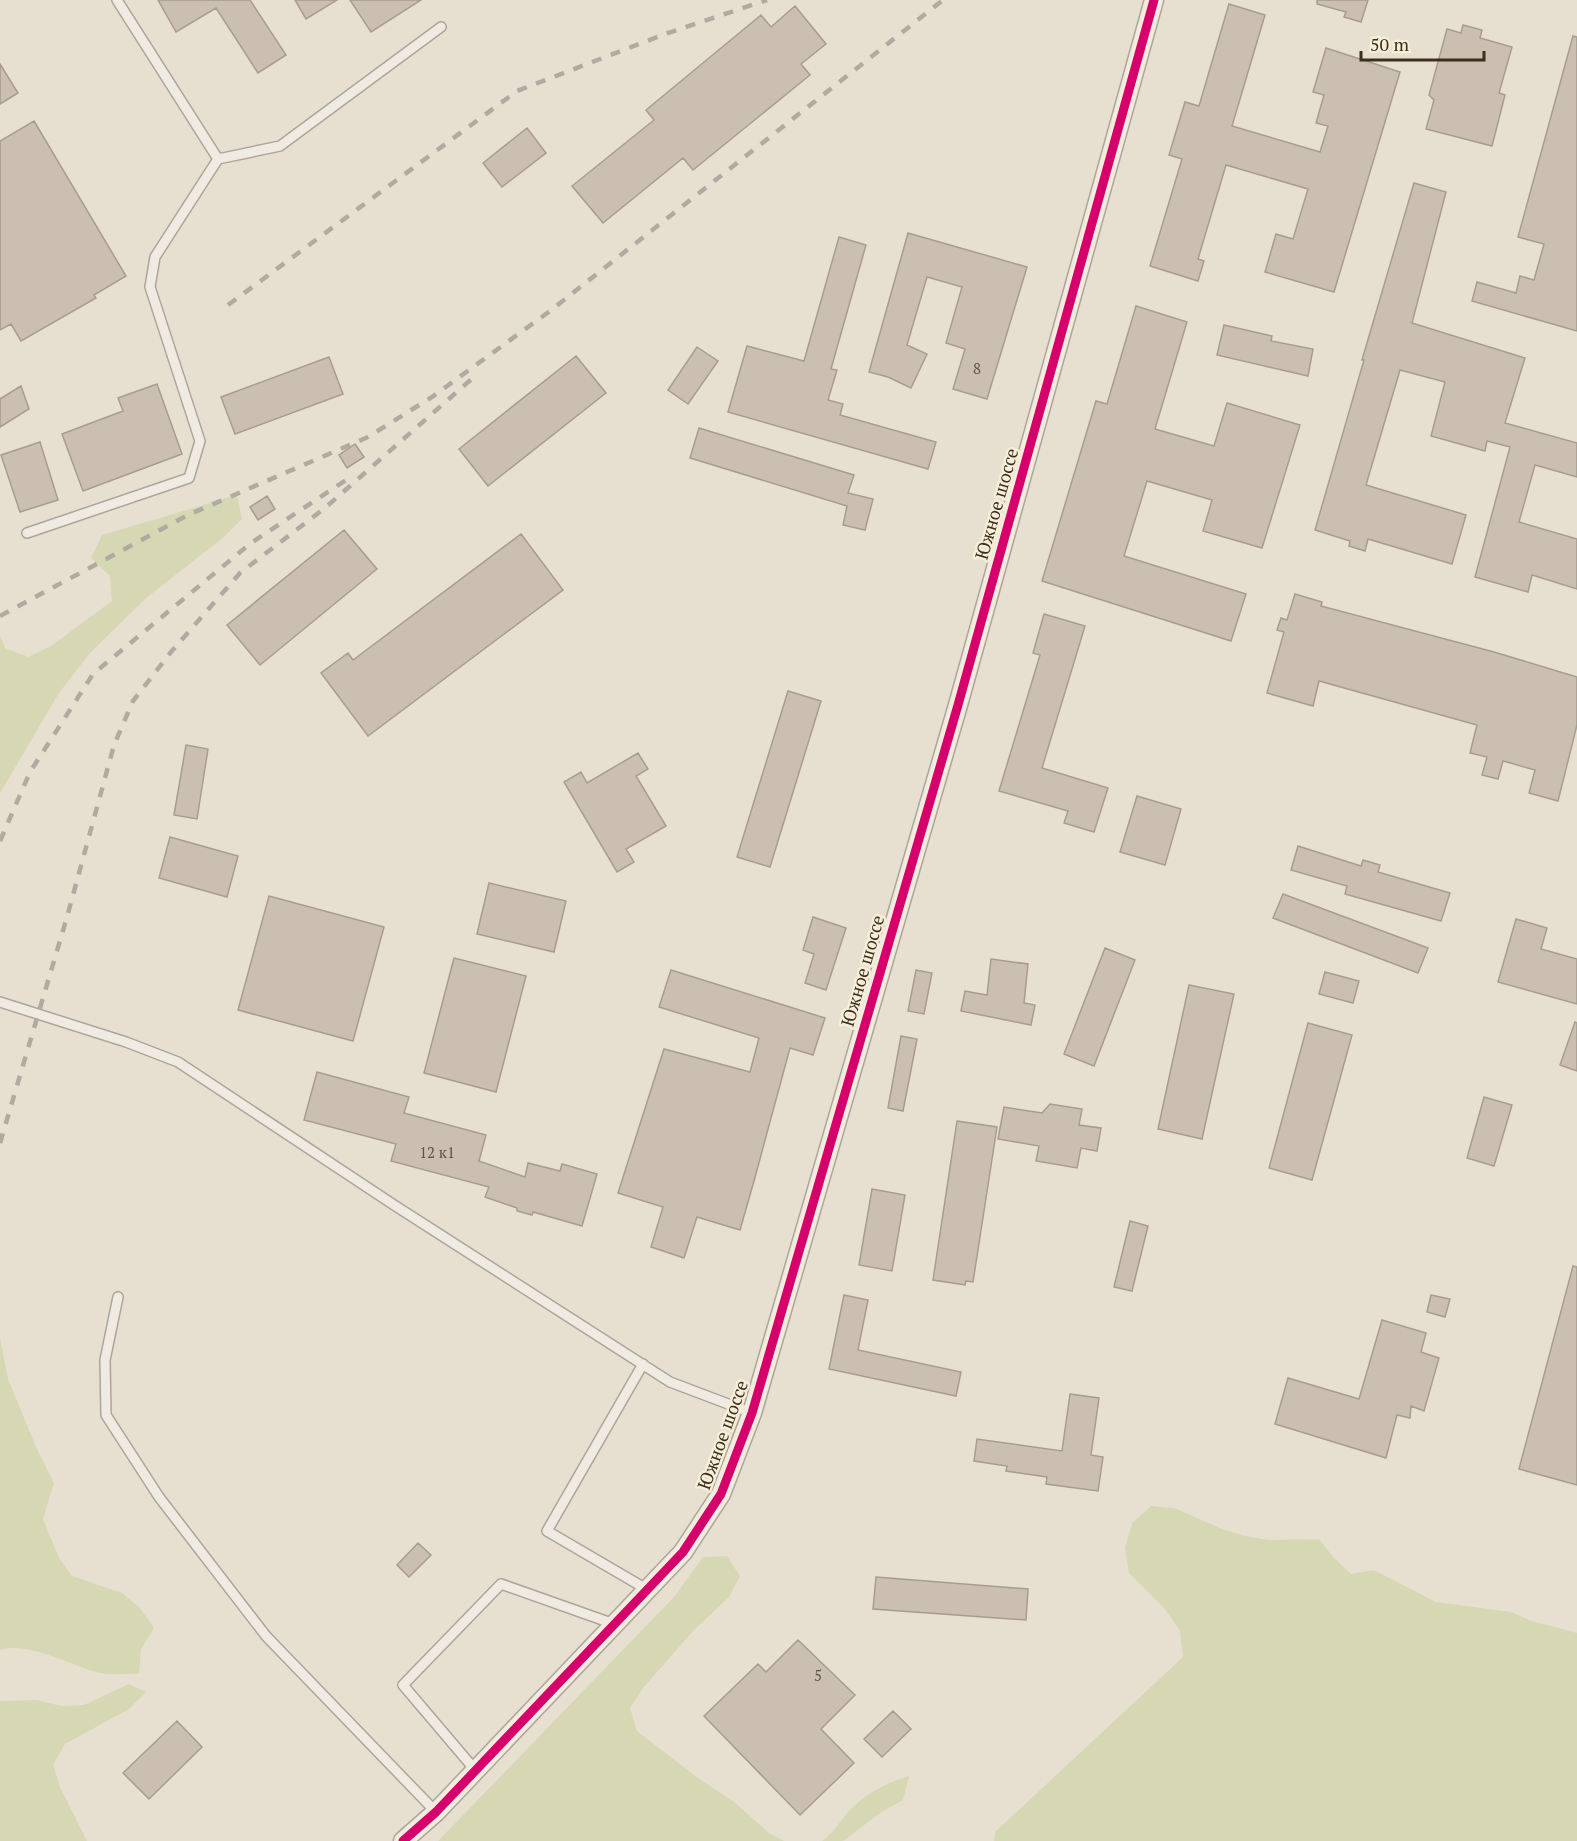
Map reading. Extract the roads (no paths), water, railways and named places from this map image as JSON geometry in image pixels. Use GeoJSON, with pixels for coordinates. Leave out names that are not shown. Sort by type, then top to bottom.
{"type":"FeatureCollection","features":[{"type":"Feature","properties":{"kind":"street","name":"Южное шоссе"},"geometry":{"type":"LineString","coordinates":[[403,1841],[436,1812],[476,1771],[683,1552],[722,1494],[752,1413],[958,705],[1155,0]]}},
{"type":"Feature","properties":{"kind":"lane"},"geometry":{"type":"LineString","coordinates":[[117,0],[218,159]]}},
{"type":"Feature","properties":{"kind":"lane"},"geometry":{"type":"LineString","coordinates":[[27,533],[189,478],[200,441],[150,286],[155,257],[218,159],[280,146],[441,27]]}},
{"type":"Feature","properties":{"kind":"lane"},"geometry":{"type":"LineString","coordinates":[[0,1002],[126,1042],[178,1062],[394,1205],[670,1382],[752,1413]]}},
{"type":"Feature","properties":{"kind":"lane"},"geometry":{"type":"LineString","coordinates":[[118,1297],[105,1360],[106,1415],[159,1497],[266,1636],[436,1812]]}},
{"type":"Feature","properties":{"kind":"lane"},"geometry":{"type":"LineString","coordinates":[[643,1364],[547,1531],[648,1590]]}},
{"type":"Feature","properties":{"kind":"lane"},"geometry":{"type":"LineString","coordinates":[[476,1771],[403,1685],[501,1584],[614,1624]]}},
{"type":"Feature","properties":{"kind":"railway"},"geometry":{"type":"LineString","coordinates":[[228,305],[517,91],[665,34],[767,0]]}},
{"type":"Feature","properties":{"kind":"railway"},"geometry":{"type":"LineString","coordinates":[[0,616],[188,515],[368,437],[432,397],[550,311],[943,0]]}},
{"type":"Feature","properties":{"kind":"railway"},"geometry":{"type":"LineString","coordinates":[[0,1143],[67,917],[114,745],[133,701],[171,652],[240,573],[325,508],[475,376]]}},
{"type":"Feature","properties":{"kind":"railway"},"geometry":{"type":"LineString","coordinates":[[0,841],[30,772],[93,674],[251,543],[352,476]]}}]}
